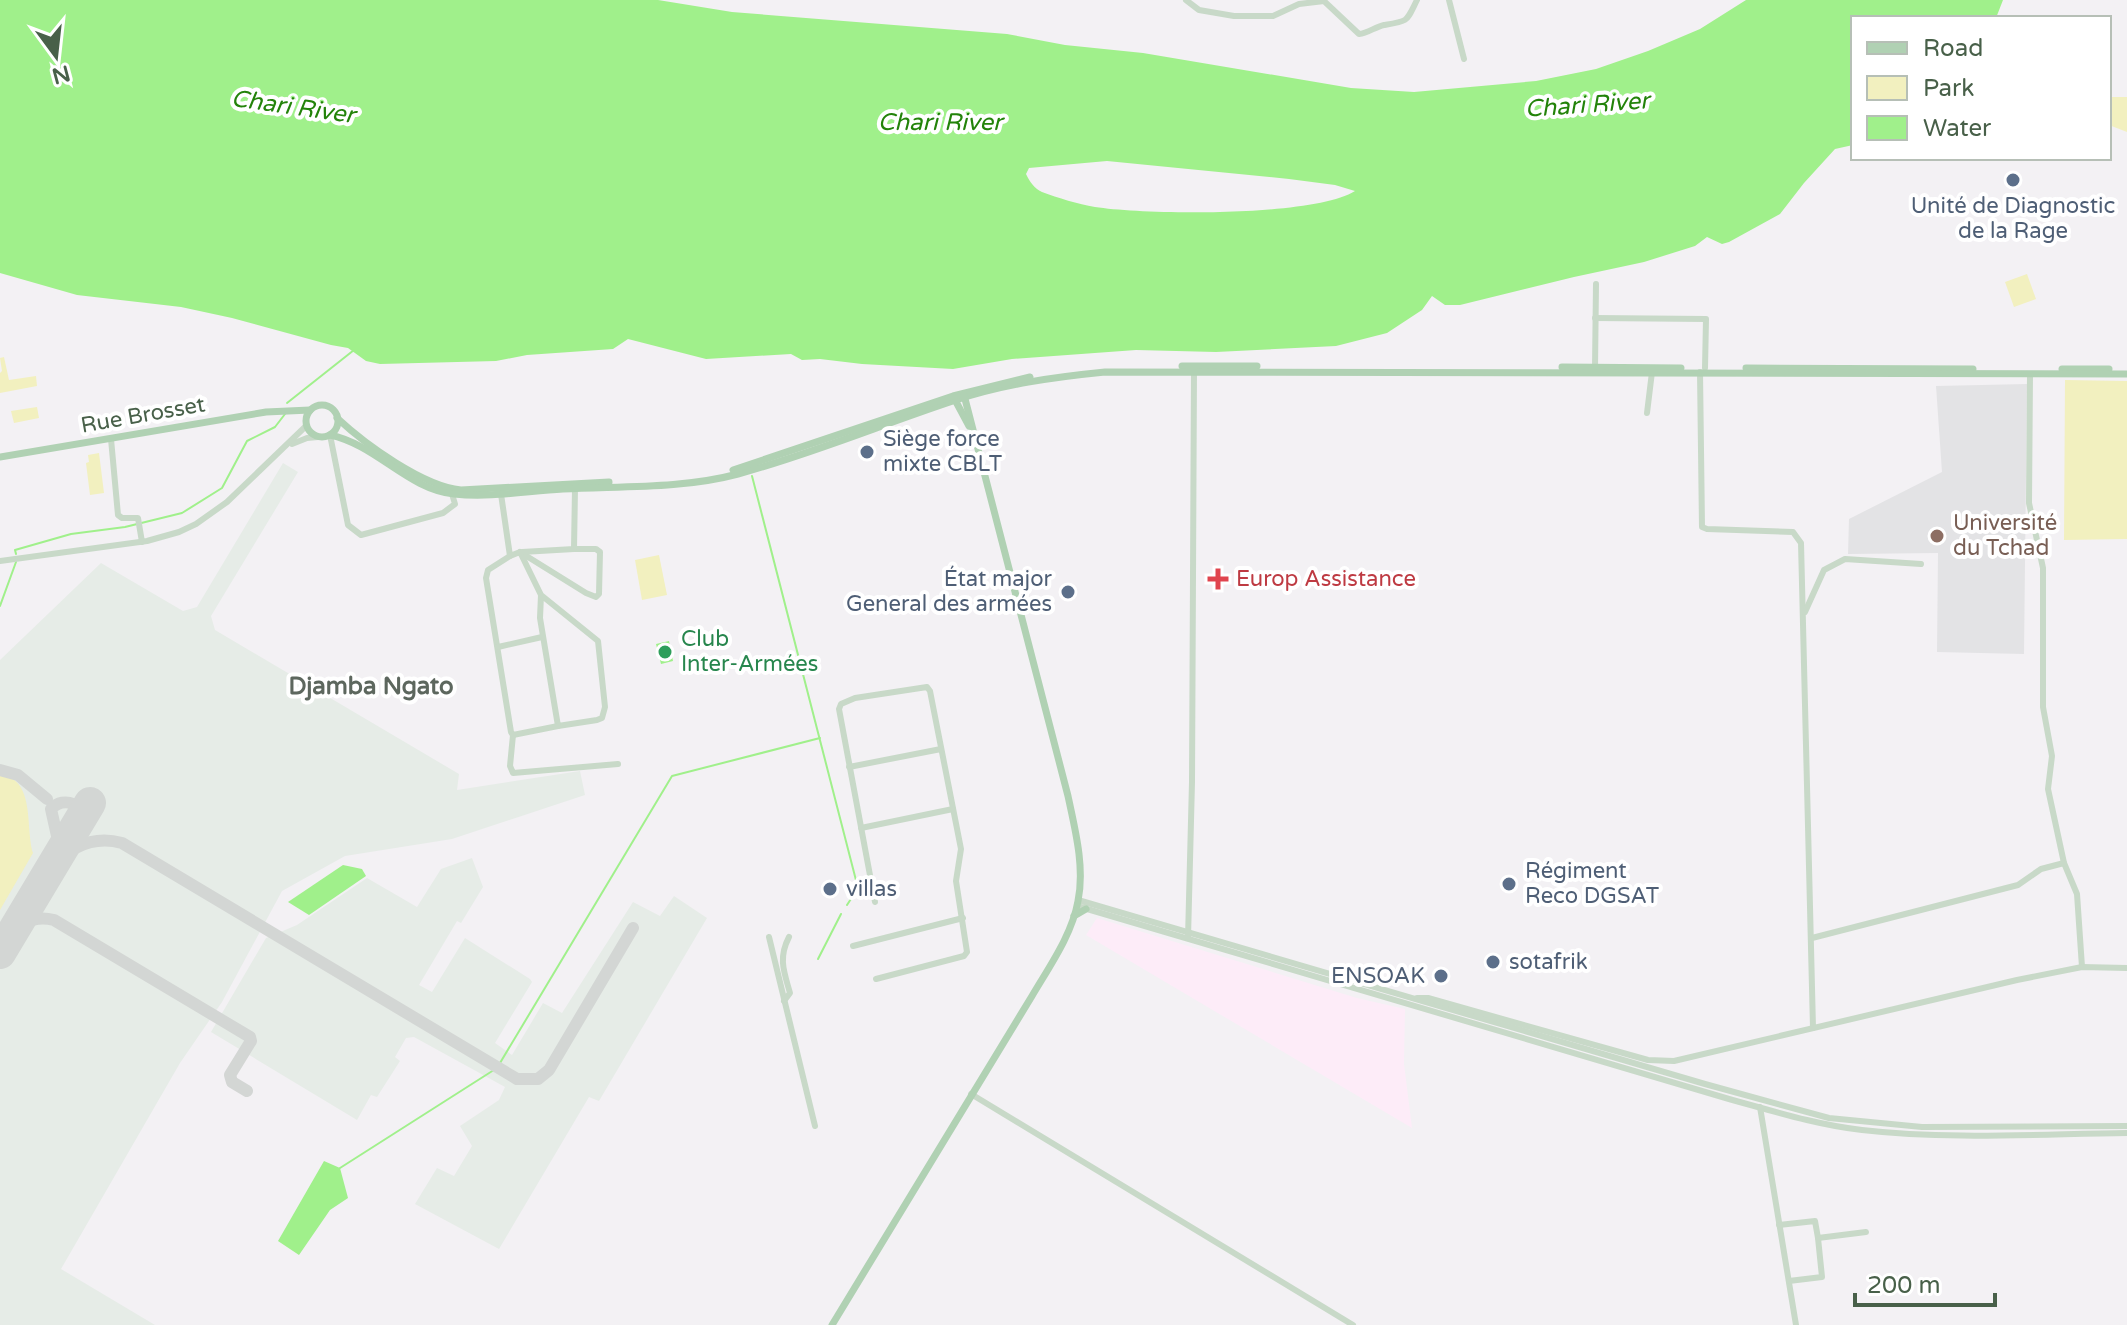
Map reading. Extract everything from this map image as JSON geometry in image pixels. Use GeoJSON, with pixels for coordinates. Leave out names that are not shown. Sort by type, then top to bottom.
{"type":"FeatureCollection","features":[{"type":"Feature","properties":{"kind":"main road"},"geometry":{"type":"LineString","coordinates":[[964,395],[1068,376],[1194,368]]}},
{"type":"Feature","properties":{"kind":"main road"},"geometry":{"type":"LineString","coordinates":[[293,411],[311,433],[318,437],[330,435],[356,442],[427,488],[452,494],[501,494],[715,474],[1018,379],[1080,370],[2127,372]]}},
{"type":"Feature","properties":{"kind":"main road"},"geometry":{"type":"LineString","coordinates":[[1595,370],[1703,370]]}},
{"type":"Feature","properties":{"kind":"main road"},"geometry":{"type":"LineString","coordinates":[[1969,371],[2030,374],[2127,372]]}},
{"type":"Feature","properties":{"kind":"main road"},"geometry":{"type":"LineString","coordinates":[[966,416],[980,393]]}},
{"type":"Feature","properties":{"kind":"main road"},"geometry":{"type":"LineString","coordinates":[[964,395],[966,416]]}},
{"type":"Feature","properties":{"kind":"main road"},"geometry":{"type":"LineString","coordinates":[[832,1325],[1046,972],[1082,902],[1078,852],[1068,796],[971,429],[954,398]]}},
{"type":"Feature","properties":{"kind":"main road"},"geometry":{"type":"LineString","coordinates":[[306,424],[310,410],[326,406],[349,429],[418,476],[442,488],[571,487],[716,479],[759,468],[943,405],[954,398]]}},
{"type":"Feature","properties":{"kind":"main road"},"geometry":{"type":"LineString","coordinates":[[943,405],[966,416]]}},
{"type":"Feature","properties":{"kind":"main road","name":"Rue Brosset"},"geometry":{"type":"LineString","coordinates":[[0,457],[266,412],[310,410]]}},
{"type":"Feature","properties":{"kind":"main road"},"geometry":{"type":"LineString","coordinates":[[330,435],[336,428],[337,418]]}},
{"type":"Feature","properties":{"kind":"street"},"geometry":{"type":"LineString","coordinates":[[1186,0],[1199,10],[1234,16],[1273,16],[1299,4],[1324,1],[1361,34],[1384,25],[1402,23],[1411,15],[1417,0]]}},
{"type":"Feature","properties":{"kind":"street"},"geometry":{"type":"LineString","coordinates":[[1449,0],[1464,59]]}},
{"type":"Feature","properties":{"kind":"street"},"geometry":{"type":"LineString","coordinates":[[1595,370],[1596,284]]}},
{"type":"Feature","properties":{"kind":"street"},"geometry":{"type":"LineString","coordinates":[[1595,318],[1706,319],[1702,527],[1793,532],[1801,543],[1813,1028]]}},
{"type":"Feature","properties":{"kind":"street"},"geometry":{"type":"LineString","coordinates":[[1188,937],[1194,368]]}},
{"type":"Feature","properties":{"kind":"street"},"geometry":{"type":"LineString","coordinates":[[1647,413],[1652,372]]}},
{"type":"Feature","properties":{"kind":"street"},"geometry":{"type":"LineString","coordinates":[[2030,374],[2029,503],[2043,568],[2043,707],[2052,756],[2048,789],[2064,863],[2077,894],[2082,967]]}},
{"type":"Feature","properties":{"kind":"street"},"geometry":{"type":"LineString","coordinates":[[0,561],[142,542],[179,532],[214,513],[306,424]]}},
{"type":"Feature","properties":{"kind":"street"},"geometry":{"type":"LineString","coordinates":[[330,435],[348,525],[361,535],[443,513],[455,504],[452,494]]}},
{"type":"Feature","properties":{"kind":"street"},"geometry":{"type":"LineString","coordinates":[[279,452],[299,441],[318,437]]}},
{"type":"Feature","properties":{"kind":"street"},"geometry":{"type":"LineString","coordinates":[[111,439],[118,515],[138,518],[142,542]]}},
{"type":"Feature","properties":{"kind":"street"},"geometry":{"type":"LineString","coordinates":[[571,487],[574,549]]}},
{"type":"Feature","properties":{"kind":"street"},"geometry":{"type":"LineString","coordinates":[[501,494],[510,556]]}},
{"type":"Feature","properties":{"kind":"street"},"geometry":{"type":"LineString","coordinates":[[520,552],[596,598],[599,594],[600,552],[596,549],[520,552],[488,570],[486,575],[506,712],[513,735],[510,766],[513,773],[618,764]]}},
{"type":"Feature","properties":{"kind":"street"},"geometry":{"type":"LineString","coordinates":[[513,735],[602,718],[605,707],[600,649],[593,635],[541,595],[520,552]]}},
{"type":"Feature","properties":{"kind":"street"},"geometry":{"type":"LineString","coordinates":[[1804,615],[1824,570],[1845,559],[1921,564]]}},
{"type":"Feature","properties":{"kind":"street"},"geometry":{"type":"LineString","coordinates":[[541,595],[542,637],[558,726]]}},
{"type":"Feature","properties":{"kind":"street"},"geometry":{"type":"LineString","coordinates":[[498,647],[542,637]]}},
{"type":"Feature","properties":{"kind":"street"},"geometry":{"type":"LineString","coordinates":[[875,902],[839,709],[841,704],[855,698],[927,687],[961,849],[956,881],[967,952],[964,956],[876,979]]}},
{"type":"Feature","properties":{"kind":"street"},"geometry":{"type":"LineString","coordinates":[[849,767],[941,749]]}},
{"type":"Feature","properties":{"kind":"street"},"geometry":{"type":"LineString","coordinates":[[861,828],[953,809]]}},
{"type":"Feature","properties":{"kind":"street"},"geometry":{"type":"LineString","coordinates":[[1812,938],[2018,885],[2041,869],[2064,863]]}},
{"type":"Feature","properties":{"kind":"street"},"geometry":{"type":"LineString","coordinates":[[1082,902],[1188,937],[1829,1118],[1922,1127],[2127,1126]]}},
{"type":"Feature","properties":{"kind":"street"},"geometry":{"type":"LineString","coordinates":[[853,946],[963,918]]}},
{"type":"Feature","properties":{"kind":"street"},"geometry":{"type":"LineString","coordinates":[[769,937],[815,1126]]}},
{"type":"Feature","properties":{"kind":"street"},"geometry":{"type":"LineString","coordinates":[[784,1001],[790,993],[781,963],[782,950],[789,937]]}},
{"type":"Feature","properties":{"kind":"street"},"geometry":{"type":"LineString","coordinates":[[1414,1002],[1420,997],[1428,998],[1591,1045],[1661,1061],[1685,1059],[1921,1000],[2082,967],[2127,968]]}},
{"type":"Feature","properties":{"kind":"street"},"geometry":{"type":"LineString","coordinates":[[1414,1002],[1760,1107],[1860,1130],[1922,1134],[2127,1133]]}},
{"type":"Feature","properties":{"kind":"street"},"geometry":{"type":"LineString","coordinates":[[971,1094],[1353,1325]]}},
{"type":"Feature","properties":{"kind":"street"},"geometry":{"type":"LineString","coordinates":[[1760,1107],[1796,1325]]}},
{"type":"Feature","properties":{"kind":"street"},"geometry":{"type":"LineString","coordinates":[[1779,1225],[1815,1221],[1822,1277],[1789,1281]]}},
{"type":"Feature","properties":{"kind":"street"},"geometry":{"type":"LineString","coordinates":[[1818,1238],[1866,1232]]}},
{"type":"Feature","properties":{"kind":"shaded area","name":"Université du Tchad"},"geometry":{"type":"Polygon","coordinates":[[[2027,384],[2024,654],[1937,652],[1938,553],[1848,554],[1849,519],[1942,472],[1936,386],[2027,384]]]}},
{"type":"Feature","properties":{"kind":"shaded area"},"geometry":{"type":"Polygon","coordinates":[[[283,463],[298,472],[211,616],[215,630],[459,774],[457,790],[580,771],[585,795],[452,839],[345,856],[282,891],[222,1002],[180,1063],[61,1269],[155,1325],[0,1325],[0,660],[101,563],[183,611],[197,607],[283,463]]]}},
{"type":"Feature","properties":{"kind":"shaded area"},"geometry":{"type":"Polygon","coordinates":[[[472,858],[483,887],[461,923],[457,921],[419,985],[432,992],[465,938],[530,979],[532,982],[495,1043],[512,1055],[543,1003],[562,1013],[633,902],[660,916],[674,896],[707,918],[599,1101],[589,1097],[499,1249],[415,1204],[437,1168],[454,1176],[472,1146],[460,1126],[499,1100],[505,1087],[414,1037],[406,1038],[395,1057],[400,1061],[377,1097],[371,1095],[357,1120],[211,1032],[266,938],[297,925],[367,878],[417,907],[441,869],[472,858]]]}},
{"type":"Feature","properties":{"kind":"shaded area"},"geometry":{"type":"Polygon","coordinates":[[[1097,918],[1357,998],[1405,1009],[1404,1064],[1412,1128],[1086,935],[1097,918]]]}},
{"type":"Feature","properties":{"kind":"green space"},"geometry":{"type":"Polygon","coordinates":[[[2111,97],[2127,97],[2127,132],[2111,126],[2111,97]]]}},
{"type":"Feature","properties":{"kind":"green space"},"geometry":{"type":"Polygon","coordinates":[[[2027,274],[2036,299],[2014,307],[2005,282],[2027,274]]]}},
{"type":"Feature","properties":{"kind":"green space"},"geometry":{"type":"Polygon","coordinates":[[[4,357],[9,380],[36,376],[37,386],[0,393],[0,358],[4,357]]]}},
{"type":"Feature","properties":{"kind":"green space"},"geometry":{"type":"Polygon","coordinates":[[[2065,380],[2127,381],[2127,539],[2064,540],[2065,380]]]}},
{"type":"Feature","properties":{"kind":"green space"},"geometry":{"type":"Polygon","coordinates":[[[37,407],[39,418],[14,423],[11,411],[37,407]]]}},
{"type":"Feature","properties":{"kind":"green space"},"geometry":{"type":"Polygon","coordinates":[[[99,453],[104,493],[90,495],[86,463],[89,462],[88,455],[99,453]]]}},
{"type":"Feature","properties":{"kind":"green space"},"geometry":{"type":"Polygon","coordinates":[[[659,555],[667,595],[642,600],[635,560],[659,555]]]}},
{"type":"Feature","properties":{"kind":"green space"},"geometry":{"type":"Polygon","coordinates":[[[0,774],[19,785],[24,795],[33,853],[0,910],[0,774]]]}},
{"type":"Feature","properties":{"kind":"water","name":"Chari River"},"geometry":{"type":"Polygon","coordinates":[[[0,0],[658,0],[732,12],[1007,34],[1351,88],[1414,92],[1536,81],[1596,69],[1700,29],[1746,0],[2003,0],[1997,16],[1851,16],[1851,145],[1835,149],[1780,214],[1729,242],[1722,244],[1707,237],[1695,246],[1644,262],[1460,305],[1445,305],[1432,296],[1422,310],[1387,333],[1336,346],[1216,352],[1136,350],[1012,359],[953,369],[802,360],[791,354],[706,359],[628,339],[613,349],[527,355],[496,361],[380,364],[366,361],[348,348],[232,318],[181,307],[77,295],[0,273],[0,0]],[[1107,161],[1029,168],[1026,174],[1039,190],[1068,201],[1095,207],[1152,212],[1268,210],[1304,206],[1355,191],[1335,185],[1107,161]]]}},
{"type":"Feature","properties":{"kind":"water","name":"Club Inter-Armées"},"geometry":{"type":"Polygon","coordinates":[[[669,641],[673,661],[661,664],[656,644],[669,641]]]}},
{"type":"Feature","properties":{"kind":"water"},"geometry":{"type":"Polygon","coordinates":[[[343,865],[362,869],[366,876],[309,915],[288,902],[343,865]]]}},
{"type":"Feature","properties":{"kind":"water"},"geometry":{"type":"Polygon","coordinates":[[[324,1161],[340,1168],[348,1198],[330,1210],[299,1255],[278,1241],[324,1161]]]}},
{"type":"Feature","properties":{"kind":"waterway"},"geometry":{"type":"LineString","coordinates":[[287,403],[354,350]]}},
{"type":"Feature","properties":{"kind":"waterway"},"geometry":{"type":"LineString","coordinates":[[16,554],[15,550],[71,534],[125,527],[182,513],[222,488],[247,441],[275,427],[285,414]]}},
{"type":"Feature","properties":{"kind":"waterway"},"geometry":{"type":"LineString","coordinates":[[752,476],[858,888],[847,905]]}},
{"type":"Feature","properties":{"kind":"waterway"},"geometry":{"type":"LineString","coordinates":[[0,606],[16,562]]}},
{"type":"Feature","properties":{"kind":"waterway"},"geometry":{"type":"LineString","coordinates":[[340,1168],[497,1068],[672,776],[820,738]]}},
{"type":"Feature","properties":{"kind":"waterway"},"geometry":{"type":"LineString","coordinates":[[818,959],[841,914]]}},
{"type":"Feature","properties":{"kind":"taxiway"},"geometry":{"type":"LineString","coordinates":[[0,770],[18,775],[47,799]]}},
{"type":"Feature","properties":{"kind":"taxiway"},"geometry":{"type":"LineString","coordinates":[[65,844],[78,840],[87,823],[82,811],[68,803],[51,809],[59,845],[51,868],[66,854],[83,845],[101,841],[122,843],[517,1079],[538,1079],[549,1070],[633,928]]}},
{"type":"Feature","properties":{"kind":"taxiway"},"geometry":{"type":"LineString","coordinates":[[10,937],[29,921],[41,918],[54,920],[250,1037],[251,1041],[230,1075],[232,1082],[247,1091]]}},
{"type":"Feature","properties":{"kind":"runway"},"geometry":{"type":"LineString","coordinates":[[0,953],[90,803]]}},
{"type":"Feature","properties":{"kind":"place","name":"Unité de Diagnostic de la Rage"},"geometry":{"type":"Point","coordinates":[2013,180]}},
{"type":"Feature","properties":{"kind":"place","name":"Siège force mixte CBLT"},"geometry":{"type":"Point","coordinates":[867,452]}},
{"type":"Feature","properties":{"kind":"place","name":"Université du Tchad"},"geometry":{"type":"Point","coordinates":[1937,536]}},
{"type":"Feature","properties":{"kind":"place","name":"Europ Assistance"},"geometry":{"type":"Point","coordinates":[1218,579]}},
{"type":"Feature","properties":{"kind":"place","name":"État major General des armées"},"geometry":{"type":"Point","coordinates":[1068,592]}},
{"type":"Feature","properties":{"kind":"place","name":"Club Inter-Armées"},"geometry":{"type":"Point","coordinates":[665,652]}},
{"type":"Feature","properties":{"kind":"place","name":"Régiment Reco DGSAT"},"geometry":{"type":"Point","coordinates":[1509,884]}},
{"type":"Feature","properties":{"kind":"place","name":"villas"},"geometry":{"type":"Point","coordinates":[830,889]}},
{"type":"Feature","properties":{"kind":"place","name":"sotafrik"},"geometry":{"type":"Point","coordinates":[1493,962]}},
{"type":"Feature","properties":{"kind":"place","name":"ENSOAK"},"geometry":{"type":"Point","coordinates":[1441,976]}},
{"type":"Feature","properties":{"kind":"district","name":"Djamba Ngato"},"geometry":{"type":"Point","coordinates":[371,686]}}]}
